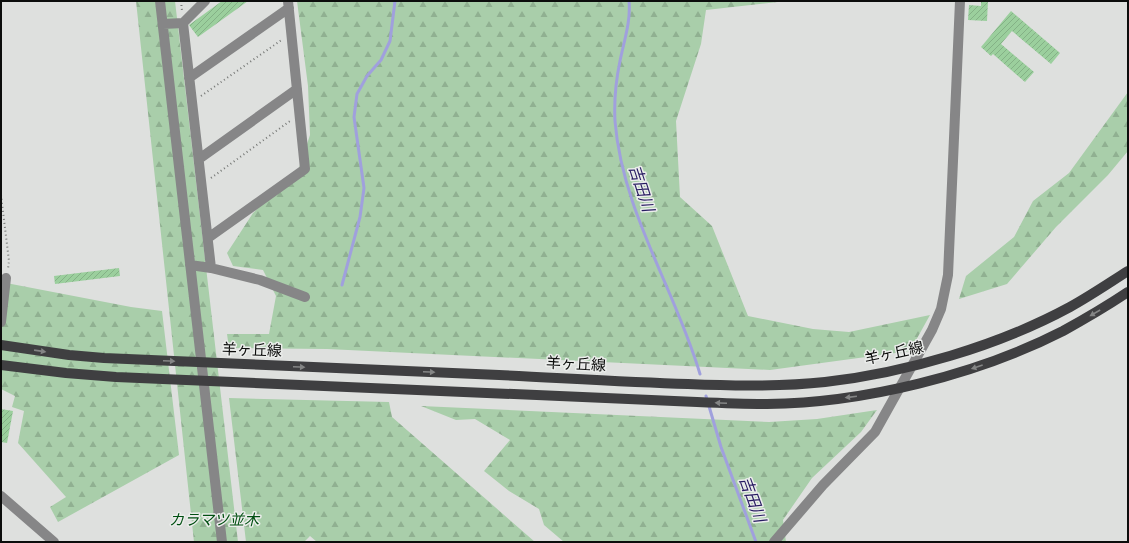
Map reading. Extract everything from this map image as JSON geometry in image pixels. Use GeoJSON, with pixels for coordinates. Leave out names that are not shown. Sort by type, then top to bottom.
{"type":"FeatureCollection","features":[{"type":"Feature","properties":{"kind":"main road","name":"羊ヶ丘線"},"geometry":{"type":"LineString","coordinates":[[1,346],[104,358],[598,381],[715,385],[769,385],[824,382],[883,372],[966,351],[1030,326],[1069,307],[1128,271]]}},
{"type":"Feature","properties":{"kind":"main road"},"geometry":{"type":"LineString","coordinates":[[1,365],[116,377],[697,402],[767,404],[809,402],[861,395],[918,384],[977,367],[1062,331],[1128,292]]}},
{"type":"Feature","properties":{"kind":"lane"},"geometry":{"type":"LineString","coordinates":[[160,1],[222,542]]}},
{"type":"Feature","properties":{"kind":"lane"},"geometry":{"type":"LineString","coordinates":[[163,24],[183,23],[205,1]]}},
{"type":"Feature","properties":{"kind":"lane"},"geometry":{"type":"LineString","coordinates":[[774,542],[823,485],[875,432],[926,342],[941,309],[948,275],[960,1]]}},
{"type":"Feature","properties":{"kind":"lane"},"geometry":{"type":"LineString","coordinates":[[208,238],[306,169],[289,4]]}},
{"type":"Feature","properties":{"kind":"lane"},"geometry":{"type":"LineString","coordinates":[[189,78],[289,4]]}},
{"type":"Feature","properties":{"kind":"lane"},"geometry":{"type":"LineString","coordinates":[[183,23],[211,268]]}},
{"type":"Feature","properties":{"kind":"lane"},"geometry":{"type":"LineString","coordinates":[[199,159],[297,90]]}},
{"type":"Feature","properties":{"kind":"lane"},"geometry":{"type":"LineString","coordinates":[[190,265],[211,268],[260,280],[305,297]]}},
{"type":"Feature","properties":{"kind":"lane"},"geometry":{"type":"LineString","coordinates":[[1,322],[6,278]]}},
{"type":"Feature","properties":{"kind":"lane"},"geometry":{"type":"LineString","coordinates":[[1,496],[54,542]]}},
{"type":"Feature","properties":{"kind":"path"},"geometry":{"type":"LineString","coordinates":[[192,103],[291,33]]}},
{"type":"Feature","properties":{"kind":"path"},"geometry":{"type":"LineString","coordinates":[[202,184],[300,114]]}},
{"type":"Feature","properties":{"kind":"path"},"geometry":{"type":"LineString","coordinates":[[1,195],[9,261],[6,278]]}},
{"type":"Feature","properties":{"kind":"green space","name":"カラマツ並木"},"geometry":{"type":"Polygon","coordinates":[[[136,1],[175,1],[238,542],[194,542],[136,1]]]}},
{"type":"Feature","properties":{"kind":"green space"},"geometry":{"type":"Polygon","coordinates":[[[297,1],[787,1],[706,10],[701,44],[676,121],[680,197],[712,226],[748,316],[813,329],[849,332],[930,315],[910,351],[770,370],[327,349],[229,348],[227,334],[269,334],[276,296],[263,270],[233,266],[227,253],[253,213],[298,171],[310,135],[308,86],[297,1]]]}},
{"type":"Feature","properties":{"kind":"green space"},"geometry":{"type":"Polygon","coordinates":[[[1128,92],[1128,151],[1108,175],[1056,227],[1007,284],[959,299],[966,276],[1014,237],[1033,201],[1069,173],[1128,92]]]}},
{"type":"Feature","properties":{"kind":"green space"},"geometry":{"type":"Polygon","coordinates":[[[1,282],[131,307],[162,311],[179,455],[58,522],[50,507],[66,497],[18,443],[24,411],[12,407],[15,396],[1,389],[1,282]]]}},
{"type":"Feature","properties":{"kind":"green space"},"geometry":{"type":"Polygon","coordinates":[[[229,398],[389,402],[392,417],[535,542],[317,542],[310,536],[304,542],[246,542],[229,398]]]}},
{"type":"Feature","properties":{"kind":"green space"},"geometry":{"type":"Polygon","coordinates":[[[421,406],[769,422],[817,419],[877,410],[861,432],[812,478],[783,520],[786,542],[564,542],[544,525],[539,509],[509,491],[484,471],[510,440],[475,419],[456,420],[421,406]]]}},
{"type":"Feature","properties":{"kind":"building"},"geometry":{"type":"Polygon","coordinates":[[[222,1],[248,1],[198,37],[189,25],[222,1]]]}},
{"type":"Feature","properties":{"kind":"building"},"geometry":{"type":"Polygon","coordinates":[[[981,1],[988,1],[987,21],[968,20],[969,5],[981,6],[981,1]]]}},
{"type":"Feature","properties":{"kind":"building"},"geometry":{"type":"Polygon","coordinates":[[[1011,11],[1060,53],[1051,64],[1012,31],[1001,44],[1034,72],[1025,82],[993,54],[991,56],[981,47],[1011,11]]]}},
{"type":"Feature","properties":{"kind":"building"},"geometry":{"type":"Polygon","coordinates":[[[119,268],[120,276],[55,284],[54,276],[119,268]]]}},
{"type":"Feature","properties":{"kind":"building"},"geometry":{"type":"Polygon","coordinates":[[[1,409],[13,411],[7,443],[1,442],[1,409]]]}},
{"type":"Feature","properties":{"kind":"waterway"},"geometry":{"type":"LineString","coordinates":[[342,285],[360,217],[364,188],[354,117],[357,94],[367,76],[381,60],[390,41],[395,1]]}},
{"type":"Feature","properties":{"kind":"waterway","name":"吉田川"},"geometry":{"type":"LineString","coordinates":[[629,1],[628,24],[616,83],[615,99],[615,121],[620,154],[628,187],[638,218],[677,311],[700,374]]}},
{"type":"Feature","properties":{"kind":"waterway","name":"吉田川"},"geometry":{"type":"LineString","coordinates":[[706,396],[721,447],[756,542]]}}]}
